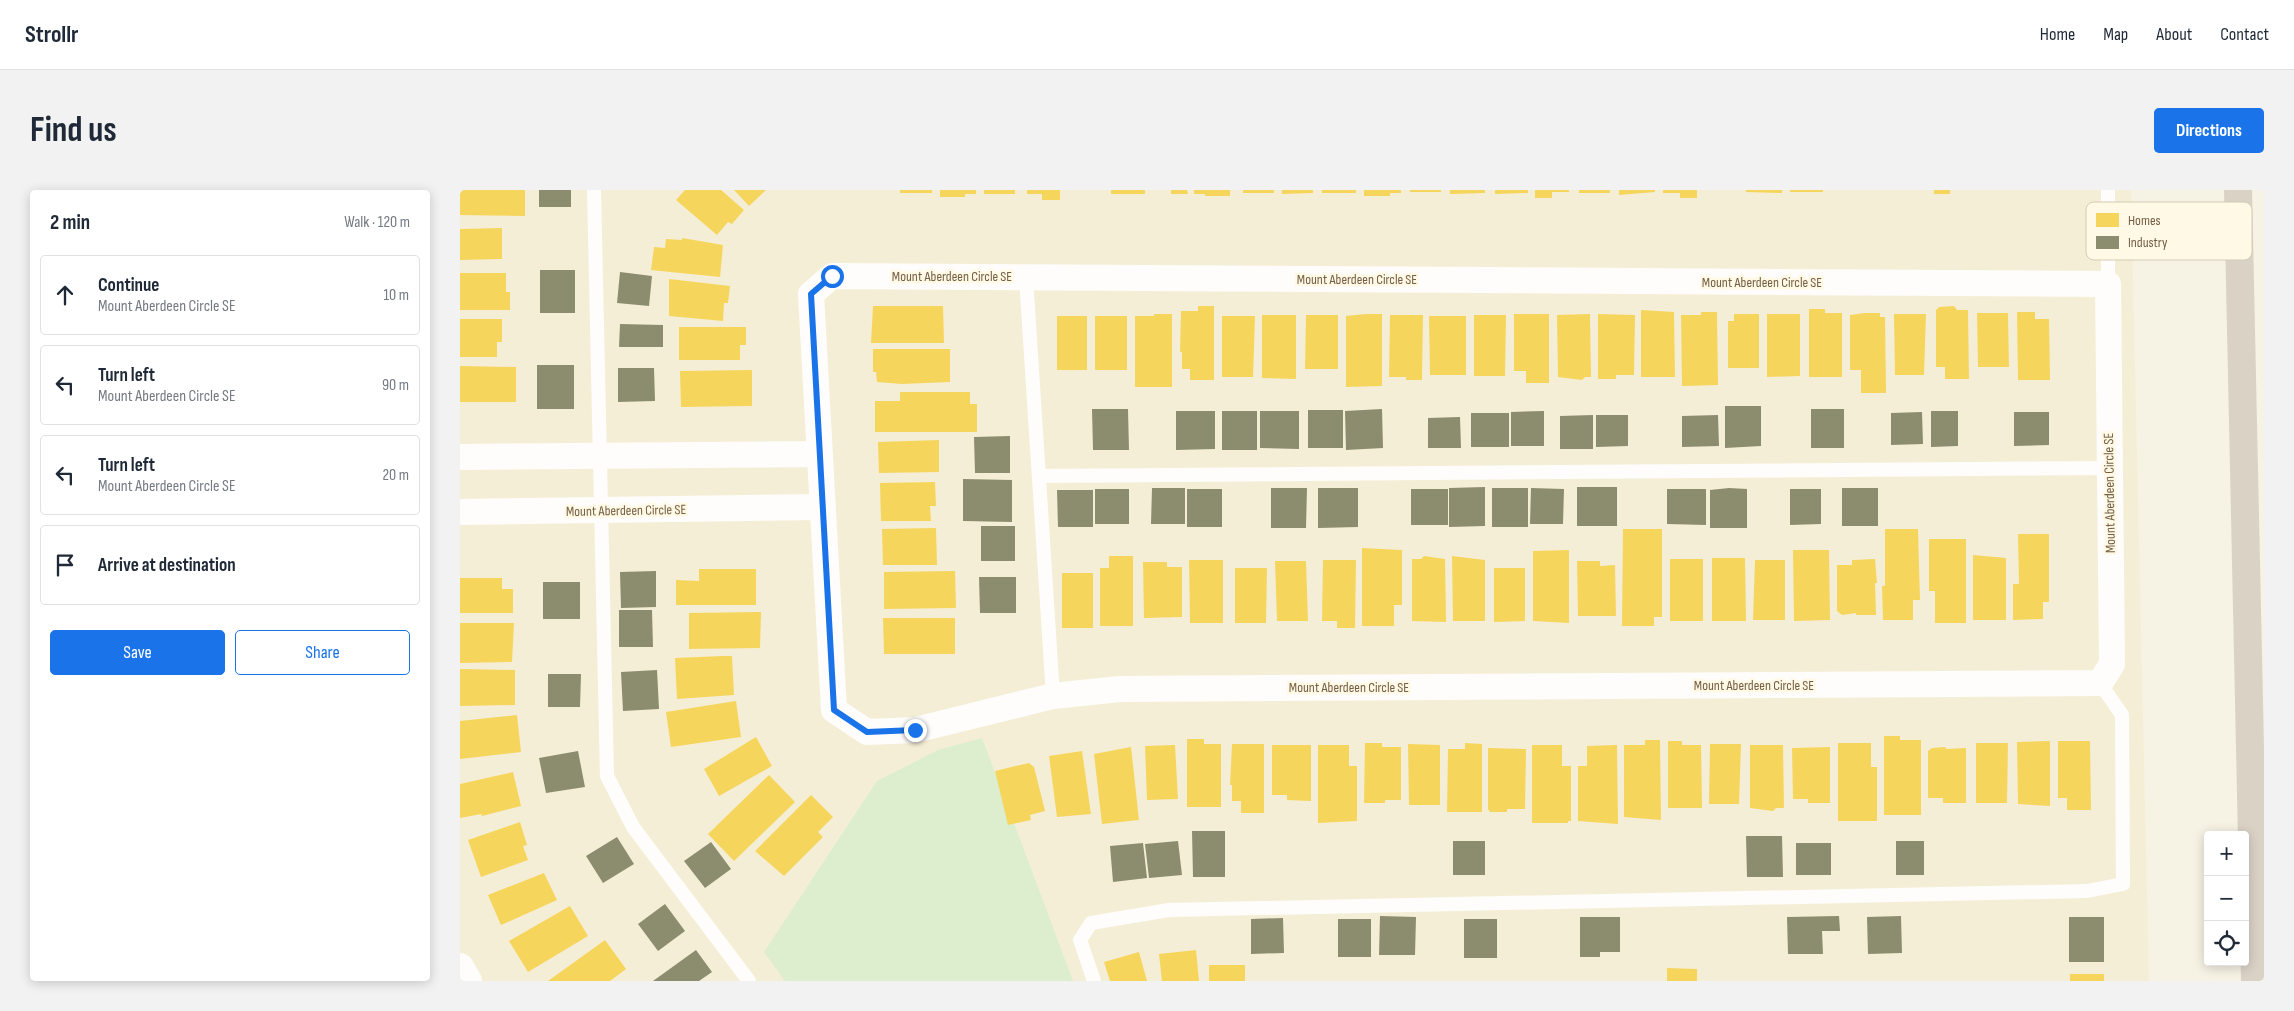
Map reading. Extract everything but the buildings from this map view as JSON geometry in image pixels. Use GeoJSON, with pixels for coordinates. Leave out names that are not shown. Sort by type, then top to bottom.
{"type":"FeatureCollection","features":[{"type":"Feature","properties":{"kind":"highway"},"geometry":{"type":"LineString","coordinates":[[2240,260],[2256,981]]}},
{"type":"Feature","properties":{"kind":"street","name":"Mount Aberdeen Circle SE"},"geometry":{"type":"LineString","coordinates":[[832,276],[2108,284],[2108,468],[2112,664],[2100,683],[1120,688],[1053,696],[915,730],[867,732],[834,710],[811,294],[832,276]]}},
{"type":"Feature","properties":{"kind":"street"},"geometry":{"type":"LineString","coordinates":[[460,457],[820,454]]}},
{"type":"Feature","properties":{"kind":"street","name":"Mount Aberdeen Circle SE"},"geometry":{"type":"LineString","coordinates":[[460,512],[823,507]]}},
{"type":"Feature","properties":{"kind":"street"},"geometry":{"type":"LineString","coordinates":[[460,967],[468,981]]}},
{"type":"Feature","properties":{"kind":"lane"},"geometry":{"type":"LineString","coordinates":[[594,190],[607,776],[633,828],[748,981]]}},
{"type":"Feature","properties":{"kind":"lane"},"geometry":{"type":"LineString","coordinates":[[2108,260],[2108,284]]}},
{"type":"Feature","properties":{"kind":"lane"},"geometry":{"type":"LineString","coordinates":[[1026,277],[1053,696]]}},
{"type":"Feature","properties":{"kind":"lane"},"geometry":{"type":"LineString","coordinates":[[1039,476],[2108,468]]}},
{"type":"Feature","properties":{"kind":"lane"},"geometry":{"type":"LineString","coordinates":[[1094,981],[1080,940],[1091,923],[1169,910],[2087,891],[2123,884],[2122,715],[2100,683]]}},
{"type":"Feature","properties":{"kind":"shaded area"},"geometry":{"type":"Polygon","coordinates":[[[460,190],[2131,190],[2131,202],[2086,202],[2086,260],[2133,260],[2149,981],[460,981],[460,190]]]}},
{"type":"Feature","properties":{"kind":"green space"},"geometry":{"type":"Polygon","coordinates":[[[982,738],[1073,981],[785,981],[764,952],[877,781],[938,750],[982,738]]]}},
{"type":"Feature","properties":{"kind":"route"},"geometry":{"type":"LineString","coordinates":[[832,276],[811,294],[834,710],[867,732],[915,730]]}}]}
